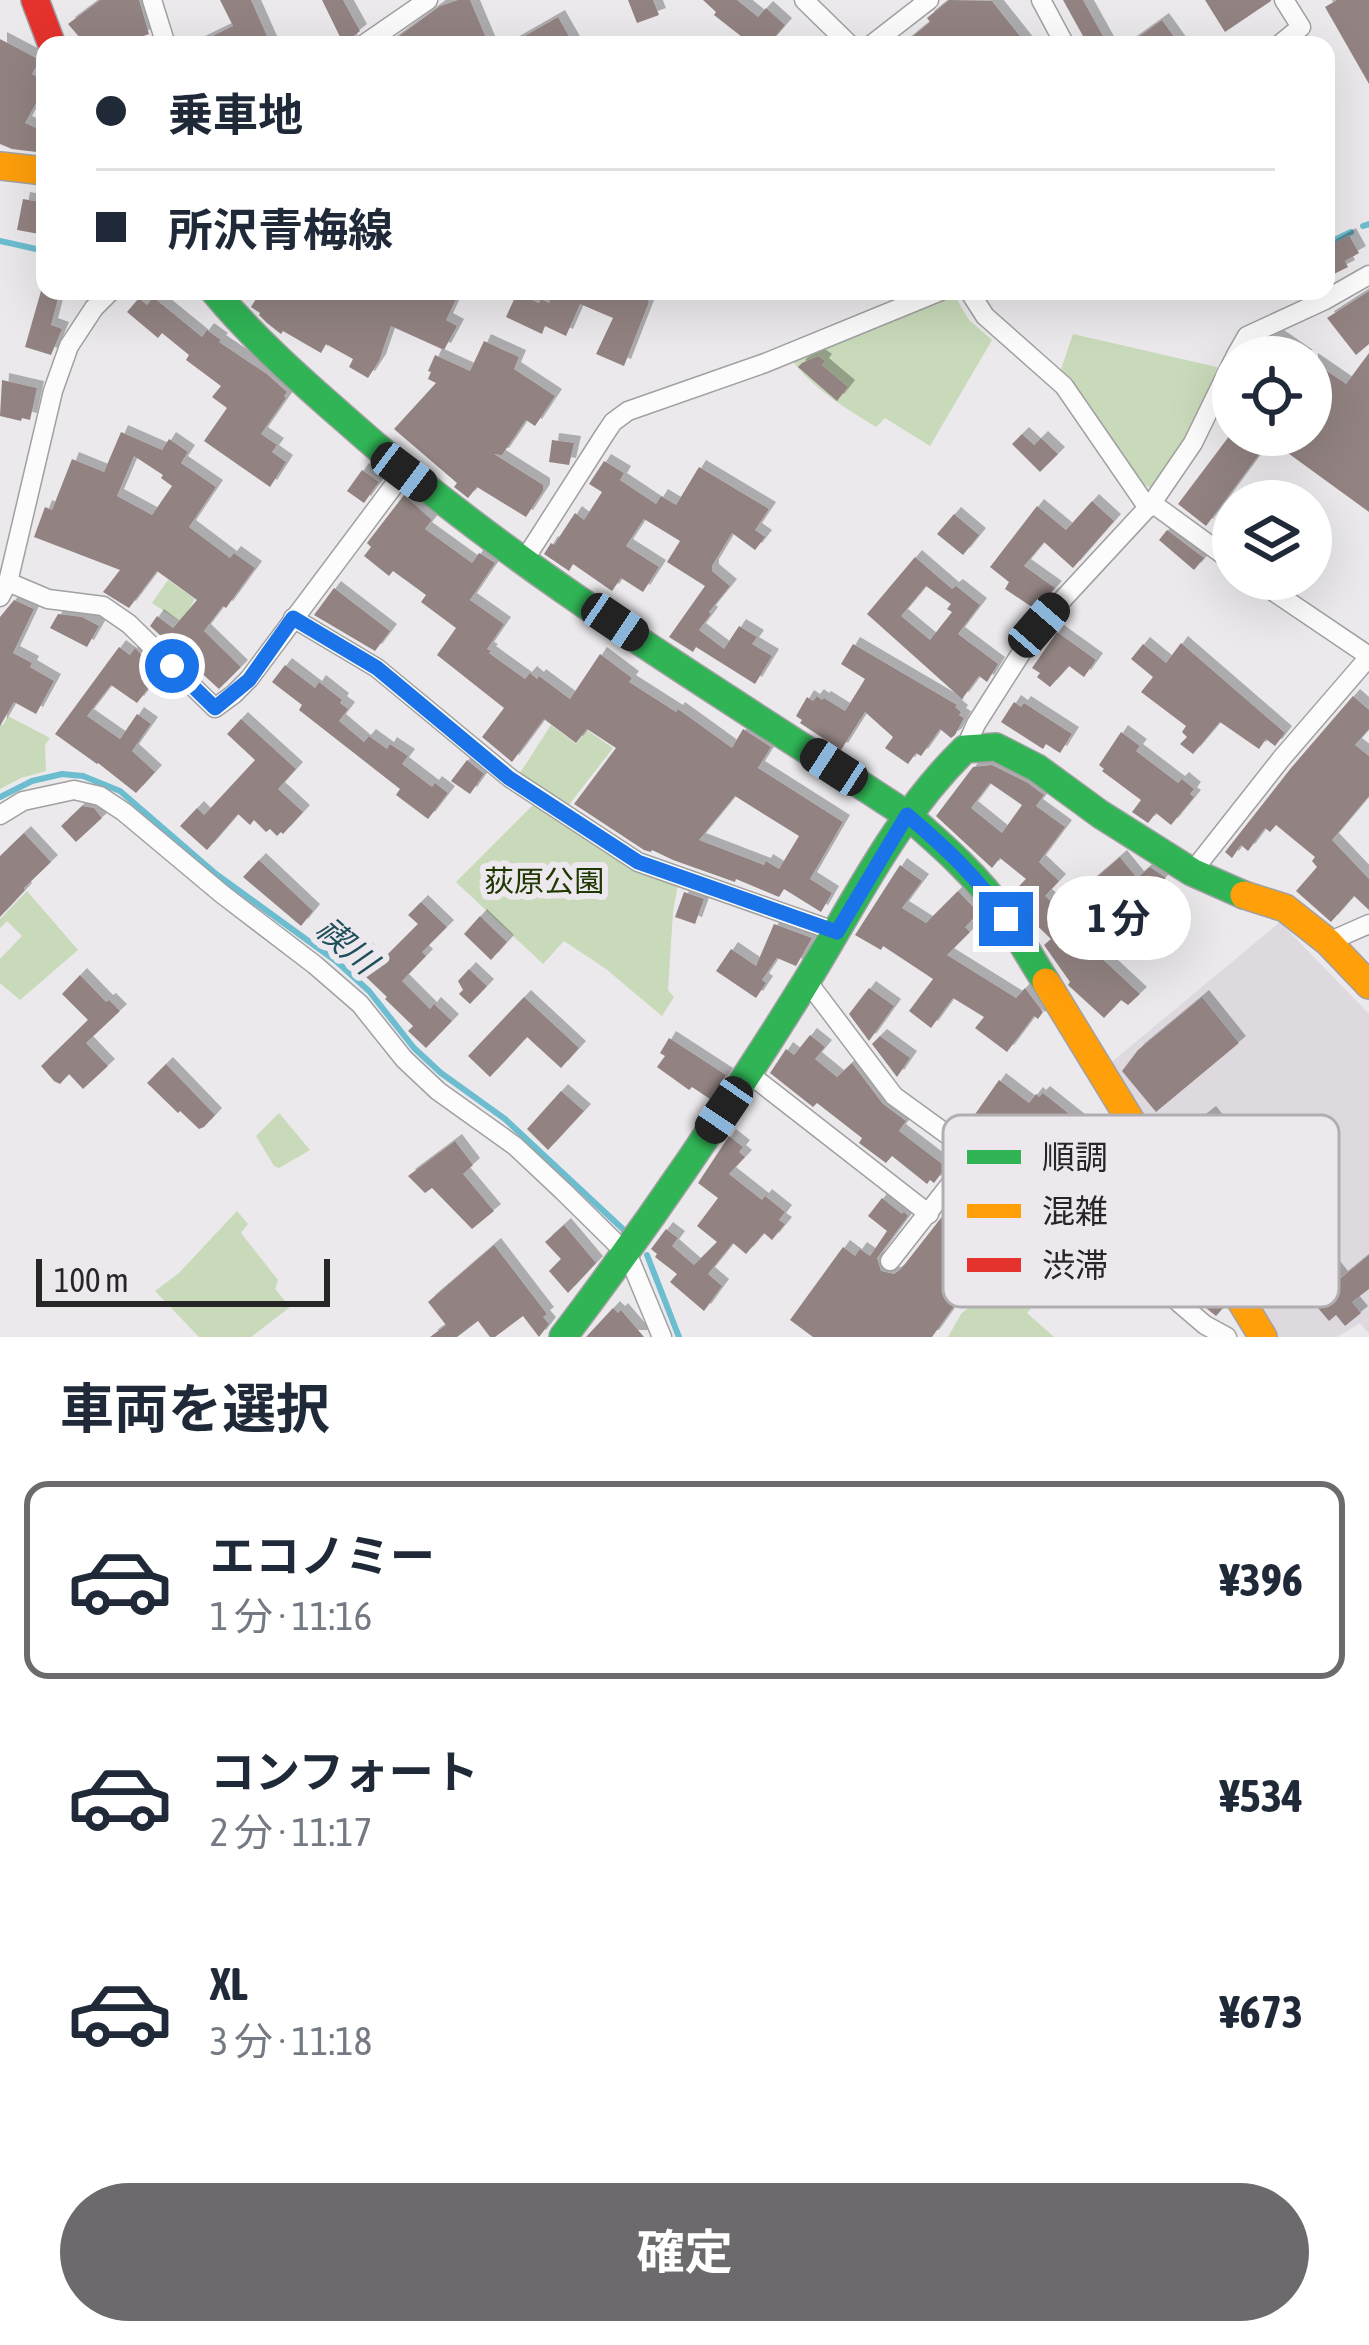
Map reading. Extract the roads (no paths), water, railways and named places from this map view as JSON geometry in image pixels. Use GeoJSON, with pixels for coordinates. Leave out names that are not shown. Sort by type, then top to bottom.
{"type":"FeatureCollection","features":[{"type":"Feature","properties":{"kind":"main road"},"geometry":{"type":"LineString","coordinates":[[35,0],[49,36]]}},
{"type":"Feature","properties":{"kind":"main road"},"geometry":{"type":"LineString","coordinates":[[0,166],[36,170]]}},
{"type":"Feature","properties":{"kind":"main road"},"geometry":{"type":"LineString","coordinates":[[221,300],[271,352],[404,472],[523,562],[907,815],[951,852],[983,885],[1006,919],[1127,1115]]}},
{"type":"Feature","properties":{"kind":"main road"},"geometry":{"type":"LineString","coordinates":[[562,1337],[628,1255],[807,981],[907,815],[965,749],[996,747],[1037,768],[1192,872],[1285,908],[1328,942],[1369,985]]}},
{"type":"Feature","properties":{"kind":"main road"},"geometry":{"type":"LineString","coordinates":[[1245,1307],[1263,1337]]}},
{"type":"Feature","properties":{"kind":"street"},"geometry":{"type":"LineString","coordinates":[[152,0],[163,36]]}},
{"type":"Feature","properties":{"kind":"street"},"geometry":{"type":"LineString","coordinates":[[376,36],[428,0]]}},
{"type":"Feature","properties":{"kind":"street"},"geometry":{"type":"LineString","coordinates":[[804,0],[841,36]]}},
{"type":"Feature","properties":{"kind":"street"},"geometry":{"type":"LineString","coordinates":[[883,36],[929,0]]}},
{"type":"Feature","properties":{"kind":"street"},"geometry":{"type":"LineString","coordinates":[[1041,0],[1060,36]]}},
{"type":"Feature","properties":{"kind":"street"},"geometry":{"type":"LineString","coordinates":[[1284,0],[1301,27],[1290,36]]}},
{"type":"Feature","properties":{"kind":"street"},"geometry":{"type":"LineString","coordinates":[[1335,296],[1369,275]]}},
{"type":"Feature","properties":{"kind":"street"},"geometry":{"type":"LineString","coordinates":[[102,300],[69,346],[53,391],[4,590],[103,606],[129,624],[215,708],[249,680],[404,472]]}},
{"type":"Feature","properties":{"kind":"street"},"geometry":{"type":"LineString","coordinates":[[523,562],[603,436],[628,411],[765,363],[918,300]]}},
{"type":"Feature","properties":{"kind":"street"},"geometry":{"type":"LineString","coordinates":[[975,300],[985,316],[1064,386],[1150,505],[1212,548]]}},
{"type":"Feature","properties":{"kind":"street"},"geometry":{"type":"LineString","coordinates":[[1247,336],[1326,300]]}},
{"type":"Feature","properties":{"kind":"street"},"geometry":{"type":"LineString","coordinates":[[965,749],[1039,625],[1150,505],[1192,443],[1212,403]]}},
{"type":"Feature","properties":{"kind":"street"},"geometry":{"type":"LineString","coordinates":[[1192,872],[1369,657],[1286,600]]}},
{"type":"Feature","properties":{"kind":"street"},"geometry":{"type":"LineString","coordinates":[[293,618],[377,668],[509,778],[638,862],[837,932]]}},
{"type":"Feature","properties":{"kind":"street"},"geometry":{"type":"LineString","coordinates":[[0,815],[23,801],[74,790],[100,796],[124,812],[360,1004],[404,1059],[438,1091],[515,1145],[628,1255],[662,1337]]}},
{"type":"Feature","properties":{"kind":"street"},"geometry":{"type":"LineString","coordinates":[[1328,942],[1369,924]]}},
{"type":"Feature","properties":{"kind":"street"},"geometry":{"type":"LineString","coordinates":[[807,981],[895,1096],[943,1131]]}},
{"type":"Feature","properties":{"kind":"street"},"geometry":{"type":"LineString","coordinates":[[748,1073],[929,1214]]}},
{"type":"Feature","properties":{"kind":"street"},"geometry":{"type":"LineString","coordinates":[[890,1261],[943,1195]]}},
{"type":"Feature","properties":{"kind":"street"},"geometry":{"type":"LineString","coordinates":[[1184,1307],[1227,1337]]}},
{"type":"Feature","properties":{"kind":"waterway"},"geometry":{"type":"LineString","coordinates":[[1363,226],[1369,224]]}},
{"type":"Feature","properties":{"kind":"waterway"},"geometry":{"type":"LineString","coordinates":[[1335,240],[1351,232]]}},
{"type":"Feature","properties":{"kind":"waterway"},"geometry":{"type":"LineString","coordinates":[[0,241],[36,249]]}},
{"type":"Feature","properties":{"kind":"waterway","name":"禊川"},"geometry":{"type":"LineString","coordinates":[[0,797],[32,781],[62,774],[83,776],[120,791],[216,874],[336,961],[369,991],[414,1048],[505,1119],[625,1231]]}},
{"type":"Feature","properties":{"kind":"waterway","name":"禊川"},"geometry":{"type":"LineString","coordinates":[[647,1255],[679,1337]]}},
{"type":"Feature","properties":{"kind":"park label","name":"荻原公園"},"geometry":{"type":"Point","coordinates":[544,881]}}]}
